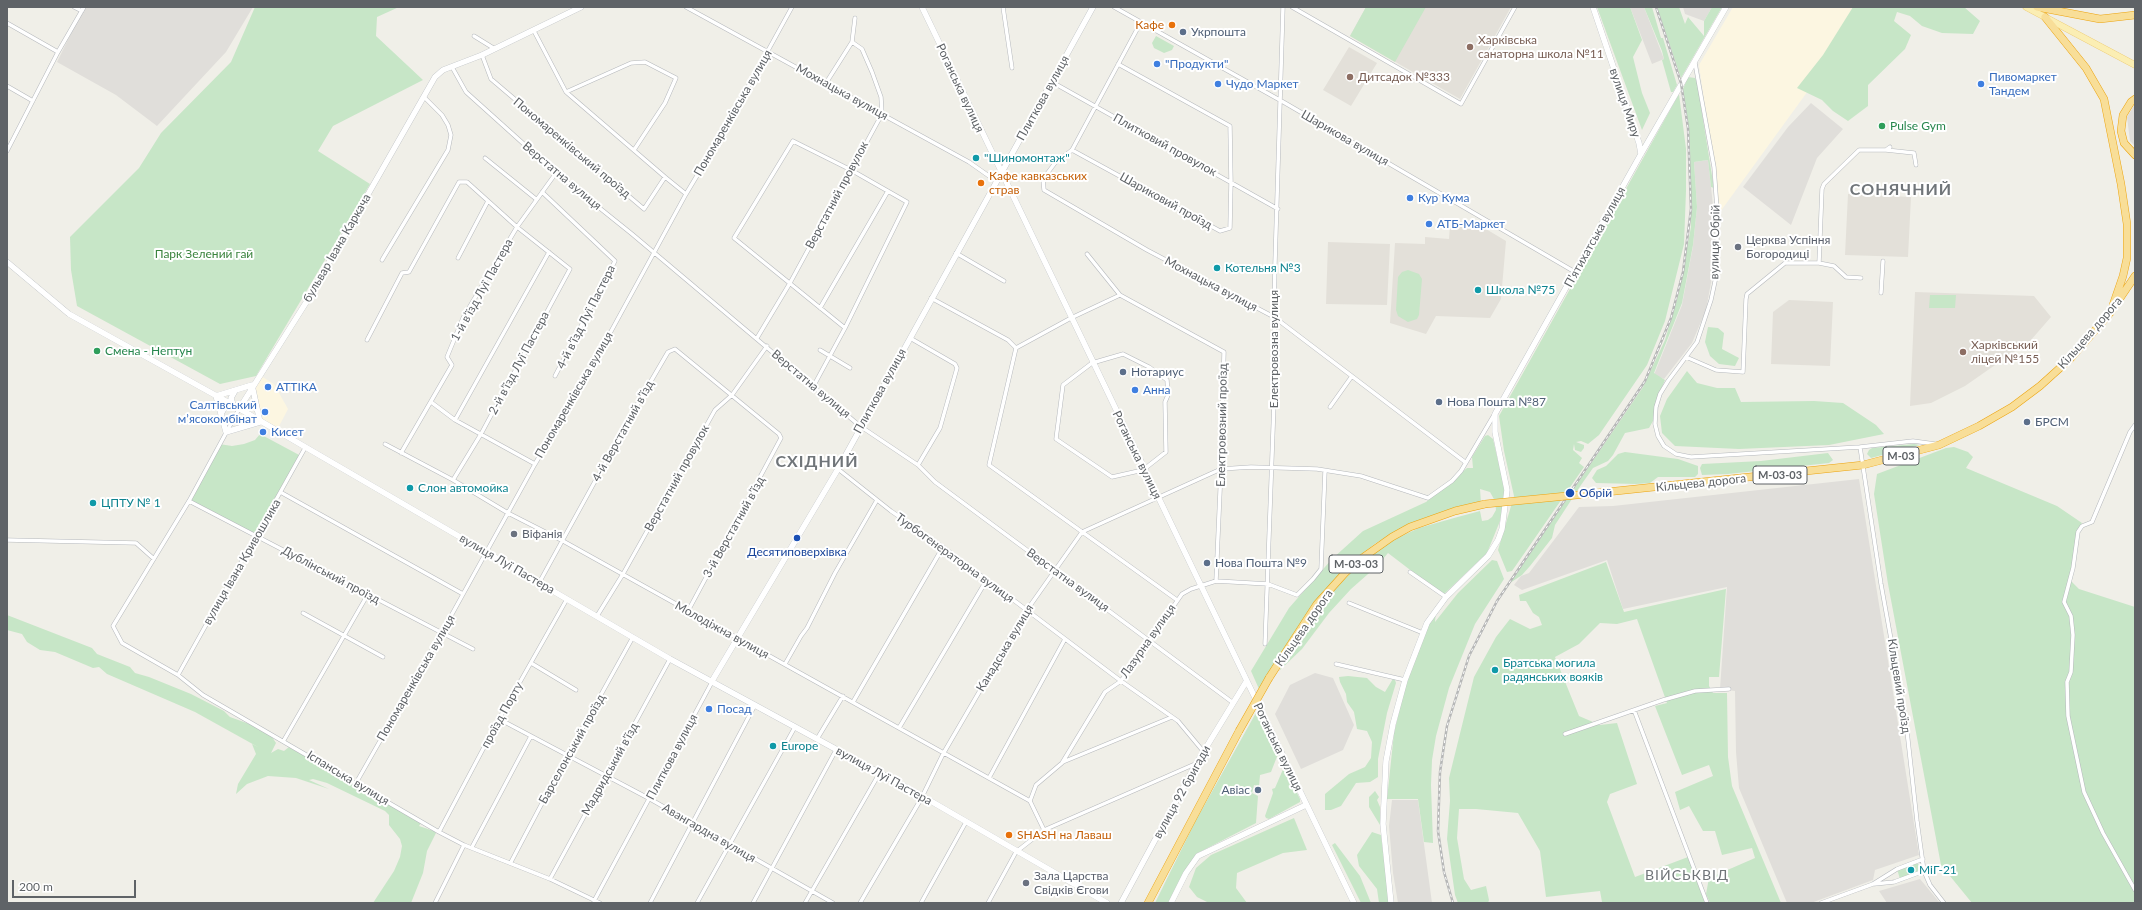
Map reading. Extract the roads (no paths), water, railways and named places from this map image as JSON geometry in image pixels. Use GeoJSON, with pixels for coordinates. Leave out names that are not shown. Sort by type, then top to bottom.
{"type":"FeatureCollection","features":[{"type":"Feature","properties":{"kind":"highway"},"geometry":{"type":"LineString","coordinates":[[2037,7],[2100,18],[2135,16]]}},
{"type":"Feature","properties":{"kind":"highway","name":"М-03"},"geometry":{"type":"LineString","coordinates":[[2045,17],[2086,68],[2104,99],[2114,143],[2127,224],[2127,258],[2123,276],[2110,314]]}},
{"type":"Feature","properties":{"kind":"highway"},"geometry":{"type":"LineString","coordinates":[[2135,99],[2123,114],[2121,131],[2124,143],[2135,155]]}},
{"type":"Feature","properties":{"kind":"highway","name":"Кільцева дорога"},"geometry":{"type":"LineString","coordinates":[[1148,903],[1239,731],[1269,678],[1317,604],[1340,578],[1358,561],[1392,537],[1410,527],[1436,517],[1485,504],[1863,465],[1939,444],[1979,426],[2030,393],[2071,358],[2110,314],[2135,276]]}},
{"type":"Feature","properties":{"kind":"main road"},"geometry":{"type":"LineString","coordinates":[[2026,7],[2135,66]]}},
{"type":"Feature","properties":{"kind":"street"},"geometry":{"type":"LineString","coordinates":[[74,7],[82,11]]}},
{"type":"Feature","properties":{"kind":"street"},"geometry":{"type":"LineString","coordinates":[[7,151],[9,143],[84,7]]}},
{"type":"Feature","properties":{"kind":"street","name":"бульвар Івана Каркача"},"geometry":{"type":"LineString","coordinates":[[113,626],[189,501],[252,386],[307,301],[424,97],[440,72],[482,55],[581,7]]}},
{"type":"Feature","properties":{"kind":"street","name":"Мохнацька вулиця"},"geometry":{"type":"LineString","coordinates":[[686,7],[969,162],[996,181]]}},
{"type":"Feature","properties":{"kind":"street","name":"Пономаренківська вулиця"},"geometry":{"type":"LineString","coordinates":[[356,783],[441,634],[535,464],[563,419],[686,194],[722,134],[792,7]]}},
{"type":"Feature","properties":{"kind":"street","name":"Роганська вулиця"},"geometry":{"type":"LineString","coordinates":[[922,7],[1092,363],[1354,903]]}},
{"type":"Feature","properties":{"kind":"street"},"geometry":{"type":"LineString","coordinates":[[1003,7],[1005,11],[1012,68]]}},
{"type":"Feature","properties":{"kind":"street"},"geometry":{"type":"LineString","coordinates":[[1005,11],[1007,7]]}},
{"type":"Feature","properties":{"kind":"street","name":"Плиткова вулиця"},"geometry":{"type":"LineString","coordinates":[[594,901],[650,800],[712,681],[838,469],[860,426],[1093,7]]}},
{"type":"Feature","properties":{"kind":"street","name":"Шарикова вулиця"},"geometry":{"type":"LineString","coordinates":[[1114,7],[1281,100],[1575,272]]}},
{"type":"Feature","properties":{"kind":"street","name":"Електровозна вулиця"},"geometry":{"type":"LineString","coordinates":[[1265,644],[1276,348],[1274,317],[1283,7]]}},
{"type":"Feature","properties":{"kind":"street"},"geometry":{"type":"LineString","coordinates":[[1292,7],[1462,104],[1515,7]]}},
{"type":"Feature","properties":{"kind":"street","name":"вулиця Миру"},"geometry":{"type":"LineString","coordinates":[[1593,7],[1639,143],[1641,154]]}},
{"type":"Feature","properties":{"kind":"street","name":"П’ятихатська вулиця"},"geometry":{"type":"LineString","coordinates":[[1324,470],[1361,476],[1428,498],[1452,481],[1461,471],[1495,414],[1641,154],[1726,7]]}},
{"type":"Feature","properties":{"kind":"street"},"geometry":{"type":"LineString","coordinates":[[826,83],[852,42],[855,18]]}},
{"type":"Feature","properties":{"kind":"street"},"geometry":{"type":"LineString","coordinates":[[1072,150],[1094,106],[1141,22]]}},
{"type":"Feature","properties":{"kind":"street"},"geometry":{"type":"LineString","coordinates":[[7,23],[58,52]]}},
{"type":"Feature","properties":{"kind":"street"},"geometry":{"type":"LineString","coordinates":[[534,31],[566,92],[665,178],[686,194]]}},
{"type":"Feature","properties":{"kind":"street"},"geometry":{"type":"LineString","coordinates":[[474,36],[495,49]]}},
{"type":"Feature","properties":{"kind":"street"},"geometry":{"type":"LineString","coordinates":[[852,42],[862,49],[872,72],[881,97],[882,114]]}},
{"type":"Feature","properties":{"kind":"street","name":"Пономаренківський проїзд"},"geometry":{"type":"LineString","coordinates":[[482,55],[491,79],[644,209],[665,178]]}},
{"type":"Feature","properties":{"kind":"street"},"geometry":{"type":"LineString","coordinates":[[566,92],[631,63],[645,62],[676,78],[665,103],[634,150]]}},
{"type":"Feature","properties":{"kind":"street","name":"вулиця Обрій"},"geometry":{"type":"LineString","coordinates":[[1695,63],[1714,167],[1718,251],[1717,272],[1712,300],[1697,342],[1664,388],[1656,407],[1655,424],[1658,436],[1664,446],[1676,454],[1691,457],[1860,447],[1913,441],[1939,444]]}},
{"type":"Feature","properties":{"kind":"street","name":"Шариковий проїзд"},"geometry":{"type":"LineString","coordinates":[[1072,150],[1220,231],[1230,228],[1230,126],[1118,64]]}},
{"type":"Feature","properties":{"kind":"street","name":"Верстатна вулиця"},"geometry":{"type":"LineString","coordinates":[[452,67],[466,92],[556,173],[767,346],[860,426],[918,465],[935,482],[1232,702]]}},
{"type":"Feature","properties":{"kind":"street","name":"Плитковий провулок"},"geometry":{"type":"LineString","coordinates":[[1052,82],[1278,209]]}},
{"type":"Feature","properties":{"kind":"street"},"geometry":{"type":"LineString","coordinates":[[7,86],[33,101]]}},
{"type":"Feature","properties":{"kind":"street"},"geometry":{"type":"LineString","coordinates":[[382,260],[448,150],[451,135],[448,125],[442,115],[424,97]]}},
{"type":"Feature","properties":{"kind":"street","name":"Верстатний провулок"},"geometry":{"type":"LineString","coordinates":[[757,338],[790,283],[882,114]]}},
{"type":"Feature","properties":{"kind":"street"},"geometry":{"type":"LineString","coordinates":[[813,387],[845,328],[907,202],[851,170],[793,141],[734,238],[845,328]]}},
{"type":"Feature","properties":{"kind":"street"},"geometry":{"type":"LineString","coordinates":[[1886,150],[1890,147]]}},
{"type":"Feature","properties":{"kind":"street","name":"Мохнацька вулиця"},"geometry":{"type":"LineString","coordinates":[[1072,150],[1055,163],[1043,179],[1044,190],[1147,250],[1274,317],[1465,462]]}},
{"type":"Feature","properties":{"kind":"street"},"geometry":{"type":"LineString","coordinates":[[1819,264],[1822,189],[1824,184],[1859,150],[1886,150],[1914,153],[1916,165]]}},
{"type":"Feature","properties":{"kind":"street"},"geometry":{"type":"LineString","coordinates":[[485,158],[536,199]]}},
{"type":"Feature","properties":{"kind":"street","name":"1-й в’їзд Луї Пастера"},"geometry":{"type":"LineString","coordinates":[[401,453],[452,365],[447,357],[463,318],[516,227],[556,173]]}},
{"type":"Feature","properties":{"kind":"street","name":"2-й в’їзд Луї Пастера"},"geometry":{"type":"LineString","coordinates":[[368,340],[402,273],[410,272],[459,182],[467,182],[516,227],[570,268],[480,434],[453,480]]}},
{"type":"Feature","properties":{"kind":"street"},"geometry":{"type":"LineString","coordinates":[[820,308],[888,191]]}},
{"type":"Feature","properties":{"kind":"street","name":"4-й в’їзд Луї Пастера"},"geometry":{"type":"LineString","coordinates":[[542,192],[615,261],[555,376]]}},
{"type":"Feature","properties":{"kind":"street"},"geometry":{"type":"LineString","coordinates":[[458,258],[488,201]]}},
{"type":"Feature","properties":{"kind":"street"},"geometry":{"type":"LineString","coordinates":[[455,420],[549,252]]}},
{"type":"Feature","properties":{"kind":"street"},"geometry":{"type":"LineString","coordinates":[[956,253],[1004,281]]}},
{"type":"Feature","properties":{"kind":"street"},"geometry":{"type":"LineString","coordinates":[[1087,254],[1120,295],[1071,318],[1016,348],[989,465],[1177,600]]}},
{"type":"Feature","properties":{"kind":"street"},"geometry":{"type":"LineString","coordinates":[[1881,293],[1882,261]]}},
{"type":"Feature","properties":{"kind":"street","name":"вулиця Луї Пастера"},"geometry":{"type":"LineString","coordinates":[[7,262],[69,314],[239,409],[670,658],[879,774],[922,796],[1016,852],[1107,903]]}},
{"type":"Feature","properties":{"kind":"street"},"geometry":{"type":"LineString","coordinates":[[1686,357],[1716,370],[1743,372],[1747,294],[1784,263],[1834,266],[1846,276],[1861,278]]}},
{"type":"Feature","properties":{"kind":"street","name":"Електровозний проїзд"},"geometry":{"type":"LineString","coordinates":[[1120,295],[1224,352],[1216,581]]}},
{"type":"Feature","properties":{"kind":"street"},"geometry":{"type":"LineString","coordinates":[[931,298],[1008,340],[1016,348]]}},
{"type":"Feature","properties":{"kind":"street"},"geometry":{"type":"LineString","coordinates":[[910,338],[955,364],[957,368],[940,428],[918,465]]}},
{"type":"Feature","properties":{"kind":"street","name":"Верстатний провулок"},"geometry":{"type":"LineString","coordinates":[[597,616],[623,574],[715,410],[732,395],[767,346]]}},
{"type":"Feature","properties":{"kind":"street","name":"4-й Верстатний в’їзд"},"geometry":{"type":"LineString","coordinates":[[539,582],[563,541],[614,446],[671,349],[678,350],[732,395]]}},
{"type":"Feature","properties":{"kind":"street"},"geometry":{"type":"LineString","coordinates":[[820,350],[829,357],[850,368]]}},
{"type":"Feature","properties":{"kind":"street"},"geometry":{"type":"LineString","coordinates":[[1123,354],[1149,367],[1167,380],[1168,395],[1165,402],[1166,452],[1144,470],[1112,477],[1056,438],[1063,385],[1092,363],[1123,354]]}},
{"type":"Feature","properties":{"kind":"street"},"geometry":{"type":"LineString","coordinates":[[1330,407],[1352,376]]}},
{"type":"Feature","properties":{"kind":"street"},"geometry":{"type":"LineString","coordinates":[[252,386],[260,422],[226,432],[216,396],[252,386]]}},
{"type":"Feature","properties":{"kind":"street"},"geometry":{"type":"LineString","coordinates":[[221,415],[225,407],[233,406],[231,398],[235,390]]}},
{"type":"Feature","properties":{"kind":"street","name":"3-й Верстатний в’їзд"},"geometry":{"type":"LineString","coordinates":[[688,611],[781,442],[779,434],[732,395]]}},
{"type":"Feature","properties":{"kind":"street"},"geometry":{"type":"LineString","coordinates":[[241,427],[245,421],[245,413],[253,406],[256,399]]}},
{"type":"Feature","properties":{"kind":"street"},"geometry":{"type":"LineString","coordinates":[[431,402],[455,420],[535,464]]}},
{"type":"Feature","properties":{"kind":"street"},"geometry":{"type":"LineString","coordinates":[[1391,903],[1383,833],[1386,761],[1405,680],[1423,633],[1436,610],[1446,597],[1488,556],[1498,540],[1502,529],[1507,490],[1494,432],[1495,414]]}},
{"type":"Feature","properties":{"kind":"street"},"geometry":{"type":"LineString","coordinates":[[2135,425],[2130,432],[2092,522],[2082,526],[2078,532],[2073,568],[2064,602],[2071,616],[2073,635],[2071,672],[2067,682],[2068,716],[2084,792],[2103,833],[2135,890]]}},
{"type":"Feature","properties":{"kind":"street","name":"Молодіжна вулиця"},"geometry":{"type":"LineString","coordinates":[[385,444],[453,480],[508,513],[623,574],[737,639],[843,696],[943,754],[1030,801]]}},
{"type":"Feature","properties":{"kind":"street"},"geometry":{"type":"LineString","coordinates":[[1860,447],[1863,465]]}},
{"type":"Feature","properties":{"kind":"street","name":"вулиця Івана Кривошлика"},"geometry":{"type":"LineString","coordinates":[[178,676],[256,536],[282,493],[305,448]]}},
{"type":"Feature","properties":{"kind":"street","name":"Кільцевий проїзд"},"geometry":{"type":"LineString","coordinates":[[1863,465],[1906,722],[1924,871],[1930,885],[1944,903]]}},
{"type":"Feature","properties":{"kind":"street"},"geometry":{"type":"LineString","coordinates":[[1216,581],[1268,584],[1297,595],[1321,569],[1324,470],[1272,468],[1221,469]]}},
{"type":"Feature","properties":{"kind":"street","name":"Турбогенераторна вулиця"},"geometry":{"type":"LineString","coordinates":[[838,469],[877,500],[943,547],[986,581],[1121,681],[1172,716],[1184,727],[1203,751]]}},
{"type":"Feature","properties":{"kind":"street","name":"Канадська вулиця"},"geometry":{"type":"LineString","coordinates":[[860,903],[922,796],[943,754],[1027,610],[1082,532],[1221,469]]}},
{"type":"Feature","properties":{"kind":"street"},"geometry":{"type":"LineString","coordinates":[[282,493],[463,594]]}},
{"type":"Feature","properties":{"kind":"street"},"geometry":{"type":"LineString","coordinates":[[785,664],[807,628],[835,573],[877,500]]}},
{"type":"Feature","properties":{"kind":"street","name":"Дублінський проїзд"},"geometry":{"type":"LineString","coordinates":[[189,501],[368,594],[441,634],[473,648]]}},
{"type":"Feature","properties":{"kind":"street"},"geometry":{"type":"LineString","coordinates":[[7,540],[136,543],[154,559]]}},
{"type":"Feature","properties":{"kind":"street"},"geometry":{"type":"LineString","coordinates":[[853,702],[943,547]]}},
{"type":"Feature","properties":{"kind":"street"},"geometry":{"type":"LineString","coordinates":[[1410,572],[1446,597]]}},
{"type":"Feature","properties":{"kind":"street"},"geometry":{"type":"LineString","coordinates":[[899,728],[986,581]]}},
{"type":"Feature","properties":{"kind":"street","name":"Лазурна вулиця"},"geometry":{"type":"LineString","coordinates":[[1062,763],[1105,692],[1121,681],[1182,594],[1191,589],[1216,581]]}},
{"type":"Feature","properties":{"kind":"street"},"geometry":{"type":"LineString","coordinates":[[284,740],[368,594]]}},
{"type":"Feature","properties":{"kind":"street","name":"проїзд Порту"},"geometry":{"type":"LineString","coordinates":[[438,832],[499,719],[567,599]]}},
{"type":"Feature","properties":{"kind":"street"},"geometry":{"type":"LineString","coordinates":[[1348,603],[1423,633]]}},
{"type":"Feature","properties":{"kind":"street"},"geometry":{"type":"LineString","coordinates":[[303,613],[383,657]]}},
{"type":"Feature","properties":{"kind":"street","name":"Іспанська вулиця"},"geometry":{"type":"LineString","coordinates":[[113,626],[122,643],[178,676],[203,695],[284,740],[438,832],[464,845],[511,862],[550,879],[600,903]]}},
{"type":"Feature","properties":{"kind":"street","name":"Барселонський проїзд"},"geometry":{"type":"LineString","coordinates":[[511,862],[568,754],[634,637]]}},
{"type":"Feature","properties":{"kind":"street"},"geometry":{"type":"LineString","coordinates":[[989,778],[1066,639]]}},
{"type":"Feature","properties":{"kind":"street","name":"Мадридський в'їзд"},"geometry":{"type":"LineString","coordinates":[[550,879],[670,658]]}},
{"type":"Feature","properties":{"kind":"street"},"geometry":{"type":"LineString","coordinates":[[531,663],[576,690]]}},
{"type":"Feature","properties":{"kind":"street"},"geometry":{"type":"LineString","coordinates":[[1336,664],[1405,680]]}},
{"type":"Feature","properties":{"kind":"street","name":"вулиця 92 бригади"},"geometry":{"type":"LineString","coordinates":[[1121,903],[1203,751],[1232,702],[1246,682]]}},
{"type":"Feature","properties":{"kind":"street"},"geometry":{"type":"LineString","coordinates":[[1565,734],[1694,691],[1729,689]]}},
{"type":"Feature","properties":{"kind":"street"},"geometry":{"type":"LineString","coordinates":[[817,739],[843,696]]}},
{"type":"Feature","properties":{"kind":"street"},"geometry":{"type":"LineString","coordinates":[[650,903],[691,823],[755,705]]}},
{"type":"Feature","properties":{"kind":"street"},"geometry":{"type":"LineString","coordinates":[[1634,710],[1707,903]]}},
{"type":"Feature","properties":{"kind":"street","name":"Лазурна вулиця"},"geometry":{"type":"LineString","coordinates":[[1030,801],[1036,785],[1062,763],[1172,716]]}},
{"type":"Feature","properties":{"kind":"street","name":"Авангардна вулиця"},"geometry":{"type":"LineString","coordinates":[[499,719],[568,754],[833,903]]}},
{"type":"Feature","properties":{"kind":"street"},"geometry":{"type":"LineString","coordinates":[[697,903],[795,727]]}},
{"type":"Feature","properties":{"kind":"street"},"geometry":{"type":"LineString","coordinates":[[472,847],[531,736]]}},
{"type":"Feature","properties":{"kind":"street"},"geometry":{"type":"LineString","coordinates":[[753,903],[836,750]]}},
{"type":"Feature","properties":{"kind":"street"},"geometry":{"type":"LineString","coordinates":[[988,903],[1016,852],[1044,830],[1196,764]]}},
{"type":"Feature","properties":{"kind":"street"},"geometry":{"type":"LineString","coordinates":[[805,903],[879,774]]}},
{"type":"Feature","properties":{"kind":"street"},"geometry":{"type":"LineString","coordinates":[[1030,801],[1044,830]]}},
{"type":"Feature","properties":{"kind":"street"},"geometry":{"type":"LineString","coordinates":[[1171,903],[1186,873],[1198,856],[1306,805]]}},
{"type":"Feature","properties":{"kind":"street"},"geometry":{"type":"LineString","coordinates":[[921,903],[966,822]]}},
{"type":"Feature","properties":{"kind":"street"},"geometry":{"type":"LineString","coordinates":[[435,903],[464,845]]}},
{"type":"Feature","properties":{"kind":"street"},"geometry":{"type":"LineString","coordinates":[[1821,903],[1873,884],[1897,869],[1923,859]]}},
{"type":"Feature","properties":{"kind":"street"},"geometry":{"type":"LineString","coordinates":[[1873,884],[1894,882],[1924,871]]}},
{"type":"Feature","properties":{"kind":"railway"},"geometry":{"type":"LineString","coordinates":[[1453,903],[1444,872],[1438,831],[1440,772],[1447,726],[1469,656],[1497,601],[1645,381],[1671,318],[1683,272],[1691,209],[1688,128],[1681,83],[1656,7]]}},
{"type":"Feature","properties":{"kind":"place","name":"Кафе"},"geometry":{"type":"Point","coordinates":[1172,25]}},
{"type":"Feature","properties":{"kind":"place","name":"Укрпошта"},"geometry":{"type":"Point","coordinates":[1183,32]}},
{"type":"Feature","properties":{"kind":"place","name":"Харківська санаторна школа №11"},"geometry":{"type":"Point","coordinates":[1470,47]}},
{"type":"Feature","properties":{"kind":"place","name":"\"Продукти\""},"geometry":{"type":"Point","coordinates":[1157,64]}},
{"type":"Feature","properties":{"kind":"place","name":"Дитсадок №333"},"geometry":{"type":"Point","coordinates":[1350,77]}},
{"type":"Feature","properties":{"kind":"place","name":"Чудо Маркет"},"geometry":{"type":"Point","coordinates":[1218,84]}},
{"type":"Feature","properties":{"kind":"place","name":"Пивомаркет Тандем"},"geometry":{"type":"Point","coordinates":[1981,84]}},
{"type":"Feature","properties":{"kind":"place","name":"Pulse Gym"},"geometry":{"type":"Point","coordinates":[1882,126]}},
{"type":"Feature","properties":{"kind":"place","name":"\"Шиномонтаж\""},"geometry":{"type":"Point","coordinates":[976,158]}},
{"type":"Feature","properties":{"kind":"place","name":"Кафе кавказських страв"},"geometry":{"type":"Point","coordinates":[981,183]}},
{"type":"Feature","properties":{"kind":"place","name":"Кур Кума"},"geometry":{"type":"Point","coordinates":[1410,198]}},
{"type":"Feature","properties":{"kind":"place","name":"АТБ-Маркет"},"geometry":{"type":"Point","coordinates":[1429,224]}},
{"type":"Feature","properties":{"kind":"place","name":"Церква Успіння Богородиці"},"geometry":{"type":"Point","coordinates":[1738,247]}},
{"type":"Feature","properties":{"kind":"place","name":"Котельня №3"},"geometry":{"type":"Point","coordinates":[1217,268]}},
{"type":"Feature","properties":{"kind":"place","name":"Школа №75"},"geometry":{"type":"Point","coordinates":[1478,290]}},
{"type":"Feature","properties":{"kind":"place","name":"Смена - Нептун"},"geometry":{"type":"Point","coordinates":[97,351]}},
{"type":"Feature","properties":{"kind":"place","name":"Харківський ліцей №155"},"geometry":{"type":"Point","coordinates":[1963,352]}},
{"type":"Feature","properties":{"kind":"place","name":"Нотариус"},"geometry":{"type":"Point","coordinates":[1123,372]}},
{"type":"Feature","properties":{"kind":"place","name":"АТТІКА"},"geometry":{"type":"Point","coordinates":[268,387]}},
{"type":"Feature","properties":{"kind":"place","name":"Анна"},"geometry":{"type":"Point","coordinates":[1135,390]}},
{"type":"Feature","properties":{"kind":"place","name":"Нова Пошта №87"},"geometry":{"type":"Point","coordinates":[1439,402]}},
{"type":"Feature","properties":{"kind":"place","name":"Салтівський мʼясокомбінат"},"geometry":{"type":"Point","coordinates":[265,412]}},
{"type":"Feature","properties":{"kind":"place","name":"БРСМ"},"geometry":{"type":"Point","coordinates":[2027,422]}},
{"type":"Feature","properties":{"kind":"place","name":"Кисет"},"geometry":{"type":"Point","coordinates":[263,432]}},
{"type":"Feature","properties":{"kind":"place","name":"Слон автомойка"},"geometry":{"type":"Point","coordinates":[410,488]}},
{"type":"Feature","properties":{"kind":"place","name":"Обрій"},"geometry":{"type":"Point","coordinates":[1570,493]}},
{"type":"Feature","properties":{"kind":"place","name":"ЦПТУ № 1"},"geometry":{"type":"Point","coordinates":[93,503]}},
{"type":"Feature","properties":{"kind":"place","name":"Віфанія"},"geometry":{"type":"Point","coordinates":[514,534]}},
{"type":"Feature","properties":{"kind":"place","name":"Десятиповерхівка"},"geometry":{"type":"Point","coordinates":[797,538]}},
{"type":"Feature","properties":{"kind":"place","name":"Нова Пошта №9"},"geometry":{"type":"Point","coordinates":[1207,563]}},
{"type":"Feature","properties":{"kind":"place","name":"Братська могила радянських вояків"},"geometry":{"type":"Point","coordinates":[1495,670]}},
{"type":"Feature","properties":{"kind":"place","name":"Посад"},"geometry":{"type":"Point","coordinates":[709,709]}},
{"type":"Feature","properties":{"kind":"place","name":"Europe"},"geometry":{"type":"Point","coordinates":[773,746]}},
{"type":"Feature","properties":{"kind":"place","name":"Авіас"},"geometry":{"type":"Point","coordinates":[1258,790]}},
{"type":"Feature","properties":{"kind":"place","name":"SHASH на Лаваш"},"geometry":{"type":"Point","coordinates":[1009,835]}},
{"type":"Feature","properties":{"kind":"place","name":"МіГ-21"},"geometry":{"type":"Point","coordinates":[1911,870]}},
{"type":"Feature","properties":{"kind":"place","name":"Зала Царства Свідків Єгови"},"geometry":{"type":"Point","coordinates":[1026,883]}},
{"type":"Feature","properties":{"kind":"district","name":"СОНЯЧНИЙ"},"geometry":{"type":"Point","coordinates":[1901,190]}},
{"type":"Feature","properties":{"kind":"district","name":"СХІДНИЙ"},"geometry":{"type":"Point","coordinates":[817,462]}},
{"type":"Feature","properties":{"kind":"district","name":"ВІЙСЬКВІД"},"geometry":{"type":"Point","coordinates":[1687,875]}},
{"type":"Feature","properties":{"kind":"park label","name":"Парк Зелений гай"},"geometry":{"type":"Point","coordinates":[204,254]}}]}
